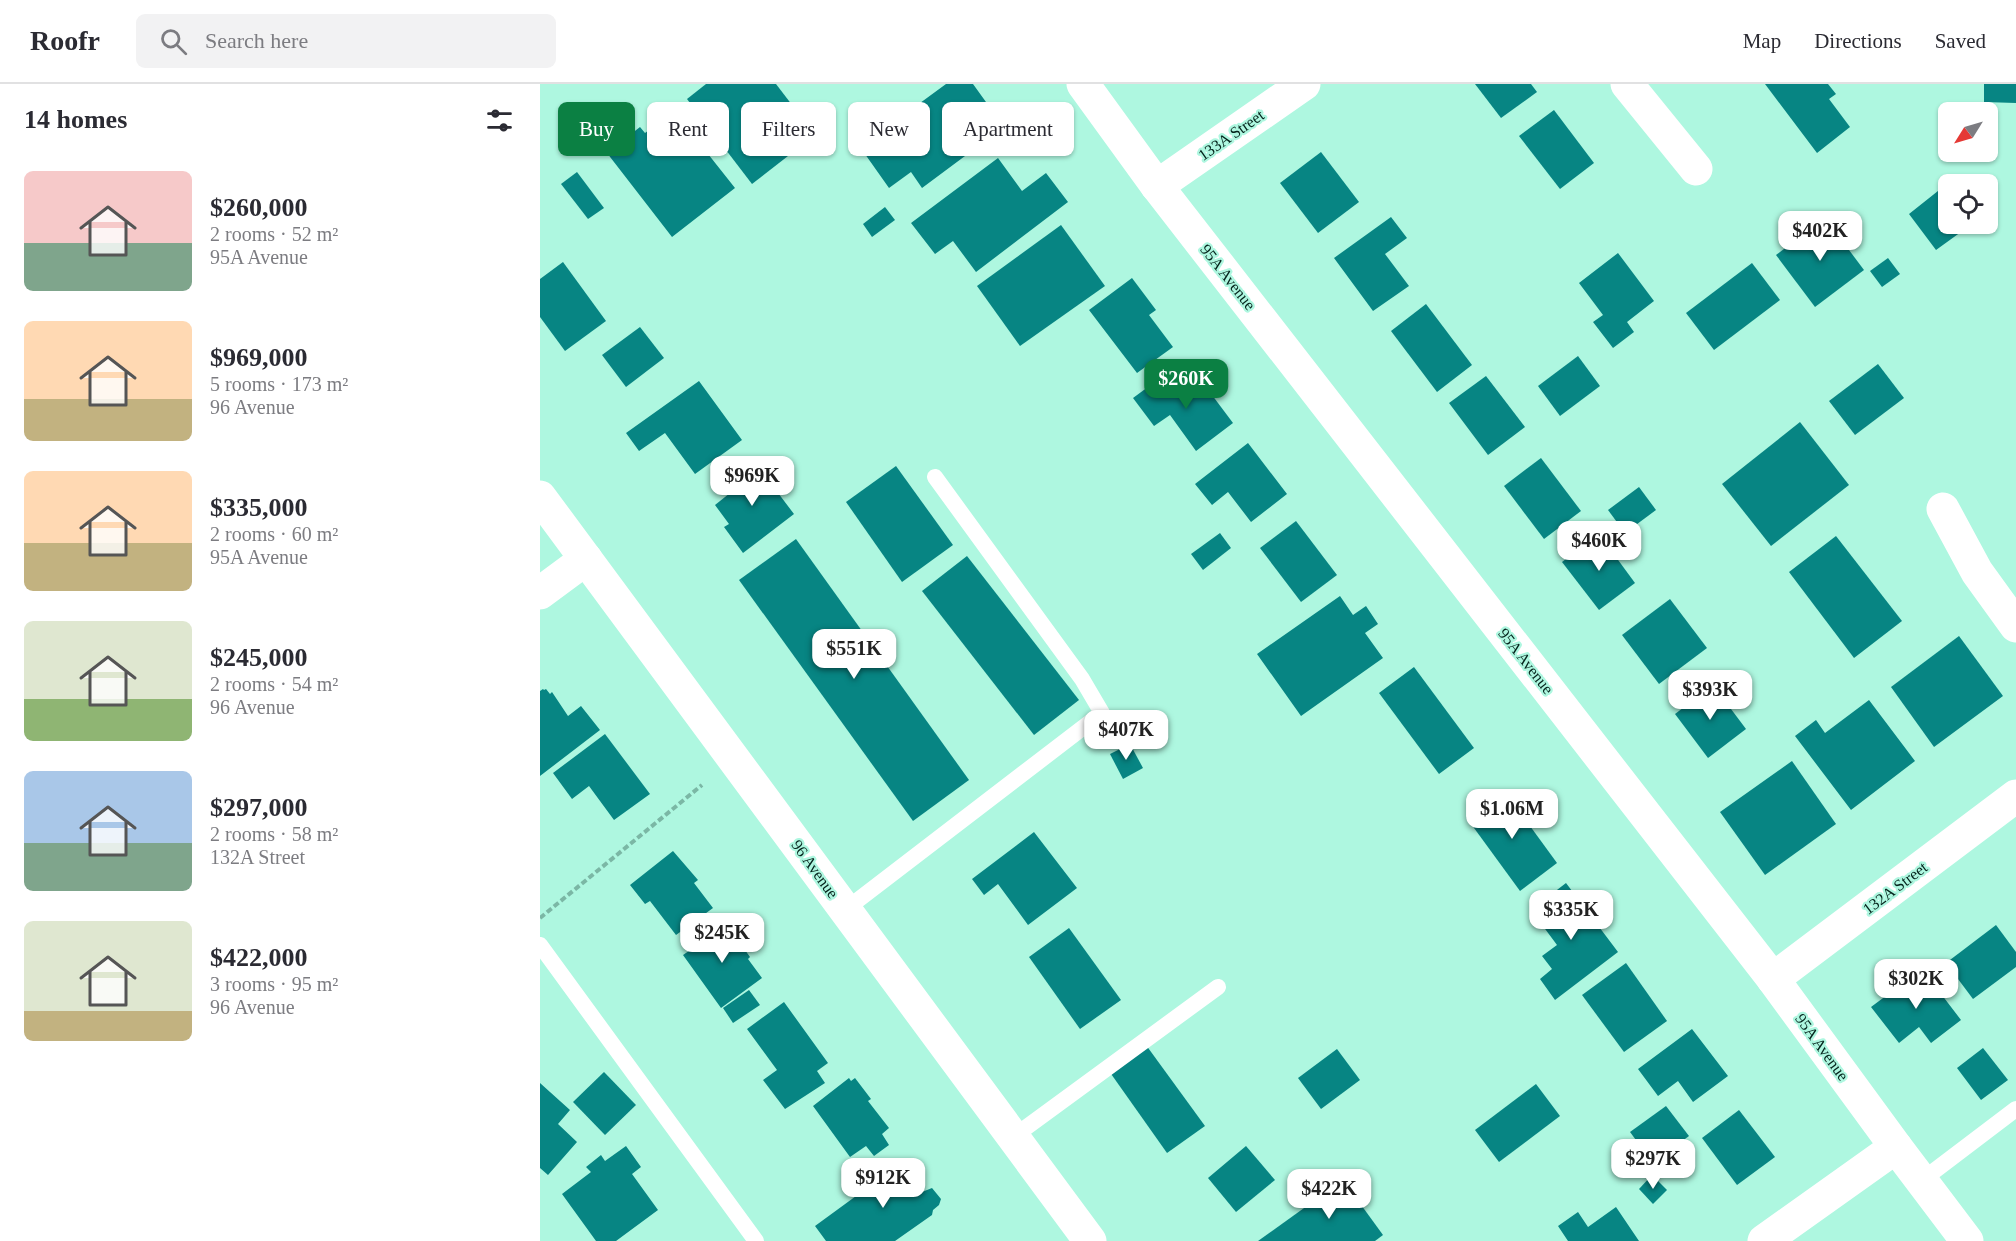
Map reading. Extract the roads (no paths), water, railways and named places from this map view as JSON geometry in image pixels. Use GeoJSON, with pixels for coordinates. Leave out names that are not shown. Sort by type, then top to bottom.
{"type":"FeatureCollection","features":[{"type":"Feature","properties":{"kind":"street","name":"95A Avenue"},"geometry":{"type":"LineString","coordinates":[[1083,84],[1157,186],[1773,979],[1967,1241]]}},
{"type":"Feature","properties":{"kind":"street","name":"133A Street"},"geometry":{"type":"LineString","coordinates":[[1157,186],[1304,84]]}},
{"type":"Feature","properties":{"kind":"street"},"geometry":{"type":"LineString","coordinates":[[1627,84],[1696,169]]}},
{"type":"Feature","properties":{"kind":"street","name":"96 Avenue"},"geometry":{"type":"LineString","coordinates":[[540,497],[1090,1241]]}},
{"type":"Feature","properties":{"kind":"street"},"geometry":{"type":"LineString","coordinates":[[1943,509],[1977,572],[2016,626]]}},
{"type":"Feature","properties":{"kind":"street"},"geometry":{"type":"LineString","coordinates":[[540,593],[586,558]]}},
{"type":"Feature","properties":{"kind":"street","name":"132A Street"},"geometry":{"type":"LineString","coordinates":[[1773,979],[2016,796]]}},
{"type":"Feature","properties":{"kind":"street"},"geometry":{"type":"LineString","coordinates":[[1764,1241],[1896,1147]]}},
{"type":"Feature","properties":{"kind":"lane"},"geometry":{"type":"LineString","coordinates":[[845,909],[1102,713],[1082,679],[935,477]]}},
{"type":"Feature","properties":{"kind":"lane"},"geometry":{"type":"LineString","coordinates":[[540,945],[756,1241]]}},
{"type":"Feature","properties":{"kind":"lane"},"geometry":{"type":"LineString","coordinates":[[1013,1137],[1218,987]]}},
{"type":"Feature","properties":{"kind":"lane"},"geometry":{"type":"LineString","coordinates":[[1921,1181],[2016,1109]]}}]}
